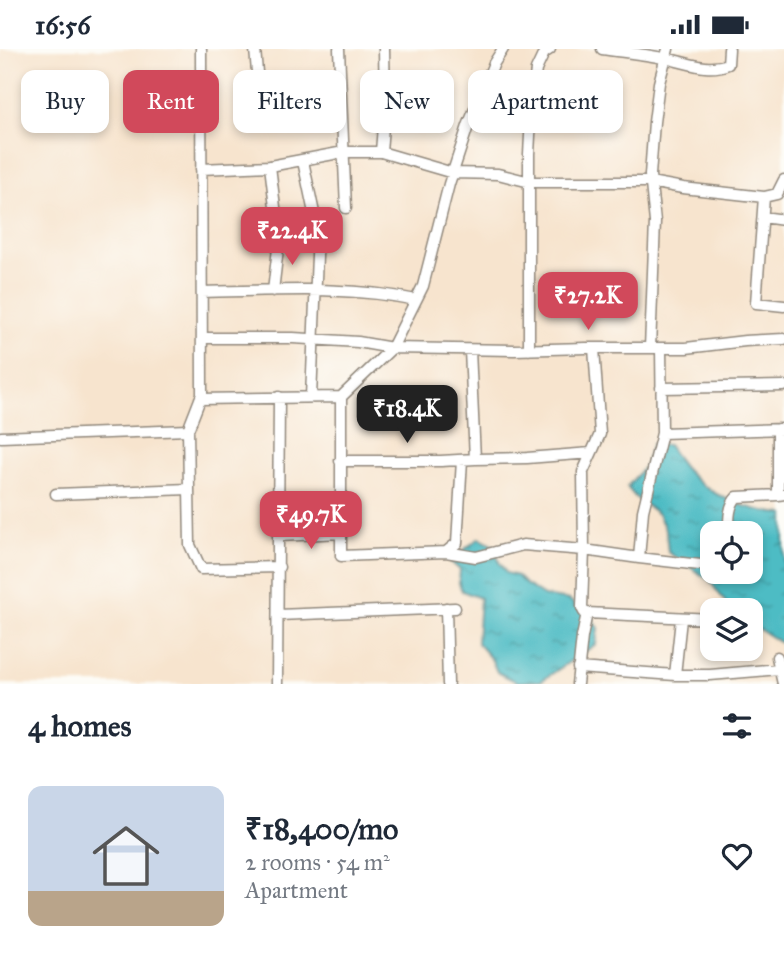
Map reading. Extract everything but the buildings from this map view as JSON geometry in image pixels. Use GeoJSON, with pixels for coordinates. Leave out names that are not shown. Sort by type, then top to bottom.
{"type":"FeatureCollection","features":[{"type":"Feature","properties":{"kind":"street"},"geometry":{"type":"LineString","coordinates":[[201,49],[202,394],[188,430],[190,545],[201,569],[279,567]]}},
{"type":"Feature","properties":{"kind":"street"},"geometry":{"type":"LineString","coordinates":[[255,49],[257,70]]}},
{"type":"Feature","properties":{"kind":"street"},"geometry":{"type":"LineString","coordinates":[[339,49],[340,70]]}},
{"type":"Feature","properties":{"kind":"street"},"geometry":{"type":"LineString","coordinates":[[382,152],[384,49]]}},
{"type":"Feature","properties":{"kind":"street"},"geometry":{"type":"LineString","coordinates":[[200,399],[341,397],[391,348],[423,286],[453,173],[473,113],[494,63],[503,49]]}},
{"type":"Feature","properties":{"kind":"street"},"geometry":{"type":"LineString","coordinates":[[529,350],[531,99],[536,70],[544,53],[556,49]]}},
{"type":"Feature","properties":{"kind":"street"},"geometry":{"type":"LineString","coordinates":[[602,49],[667,54],[706,68],[719,68],[728,64],[729,49]]}},
{"type":"Feature","properties":{"kind":"street"},"geometry":{"type":"LineString","coordinates":[[639,558],[643,511],[662,433],[661,388],[656,348],[655,222],[650,182],[653,122],[667,54]]}},
{"type":"Feature","properties":{"kind":"street"},"geometry":{"type":"LineString","coordinates":[[343,133],[346,208]]}},
{"type":"Feature","properties":{"kind":"street"},"geometry":{"type":"LineString","coordinates":[[201,169],[270,166],[344,152],[382,152],[453,173],[498,174],[530,182],[650,182],[764,197],[777,194],[784,180]]}},
{"type":"Feature","properties":{"kind":"street"},"geometry":{"type":"LineString","coordinates":[[303,161],[318,232],[311,397]]}},
{"type":"Feature","properties":{"kind":"street"},"geometry":{"type":"LineString","coordinates":[[270,166],[279,240],[273,291]]}},
{"type":"Feature","properties":{"kind":"street"},"geometry":{"type":"LineString","coordinates":[[764,197],[756,303],[784,306]]}},
{"type":"Feature","properties":{"kind":"street"},"geometry":{"type":"LineString","coordinates":[[763,217],[784,221]]}},
{"type":"Feature","properties":{"kind":"street"},"geometry":{"type":"LineString","coordinates":[[202,292],[317,291],[387,294],[416,300]]}},
{"type":"Feature","properties":{"kind":"street"},"geometry":{"type":"LineString","coordinates":[[202,338],[314,339],[358,342],[391,348],[470,350],[686,348],[784,339]]}},
{"type":"Feature","properties":{"kind":"street"},"geometry":{"type":"LineString","coordinates":[[594,348],[600,434],[583,472],[582,608],[587,613],[700,619]]}},
{"type":"Feature","properties":{"kind":"street"},"geometry":{"type":"LineString","coordinates":[[470,350],[475,459]]}},
{"type":"Feature","properties":{"kind":"street"},"geometry":{"type":"LineString","coordinates":[[661,388],[784,386]]}},
{"type":"Feature","properties":{"kind":"street"},"geometry":{"type":"LineString","coordinates":[[277,684],[279,397]]}},
{"type":"Feature","properties":{"kind":"street"},"geometry":{"type":"LineString","coordinates":[[341,397],[341,556],[446,552],[476,557],[523,545],[700,565]]}},
{"type":"Feature","properties":{"kind":"street"},"geometry":{"type":"LineString","coordinates":[[662,433],[781,429],[781,494],[737,497],[733,501],[729,521]]}},
{"type":"Feature","properties":{"kind":"street"},"geometry":{"type":"LineString","coordinates":[[1,437],[188,430]]}},
{"type":"Feature","properties":{"kind":"street"},"geometry":{"type":"LineString","coordinates":[[340,461],[462,460],[591,453]]}},
{"type":"Feature","properties":{"kind":"street"},"geometry":{"type":"LineString","coordinates":[[446,552],[457,543],[462,460]]}},
{"type":"Feature","properties":{"kind":"street"},"geometry":{"type":"LineString","coordinates":[[56,494],[189,489]]}},
{"type":"Feature","properties":{"kind":"street"},"geometry":{"type":"LineString","coordinates":[[279,536],[341,533]]}},
{"type":"Feature","properties":{"kind":"street"},"geometry":{"type":"LineString","coordinates":[[278,615],[450,608],[448,684]]}},
{"type":"Feature","properties":{"kind":"street"},"geometry":{"type":"LineString","coordinates":[[577,684],[587,613]]}},
{"type":"Feature","properties":{"kind":"street"},"geometry":{"type":"LineString","coordinates":[[675,675],[681,619]]}},
{"type":"Feature","properties":{"kind":"street"},"geometry":{"type":"LineString","coordinates":[[777,657],[783,684]]}},
{"type":"Feature","properties":{"kind":"street"},"geometry":{"type":"LineString","coordinates":[[578,668],[675,675],[779,669]]}},
{"type":"Feature","properties":{"kind":"water"},"geometry":{"type":"Polygon","coordinates":[[[652,444],[668,445],[682,465],[705,487],[743,506],[784,514],[784,645],[763,632],[763,598],[722,598],[712,584],[763,584],[763,521],[700,521],[700,574],[668,552],[666,531],[658,514],[637,499],[627,487],[645,466],[652,444]]]}},
{"type":"Feature","properties":{"kind":"water"},"geometry":{"type":"Polygon","coordinates":[[[479,538],[495,547],[499,562],[506,573],[517,576],[544,596],[569,600],[590,616],[598,628],[596,644],[541,681],[517,682],[497,672],[492,660],[477,643],[480,598],[462,591],[459,583],[460,570],[450,561],[479,538]]]}}]}
